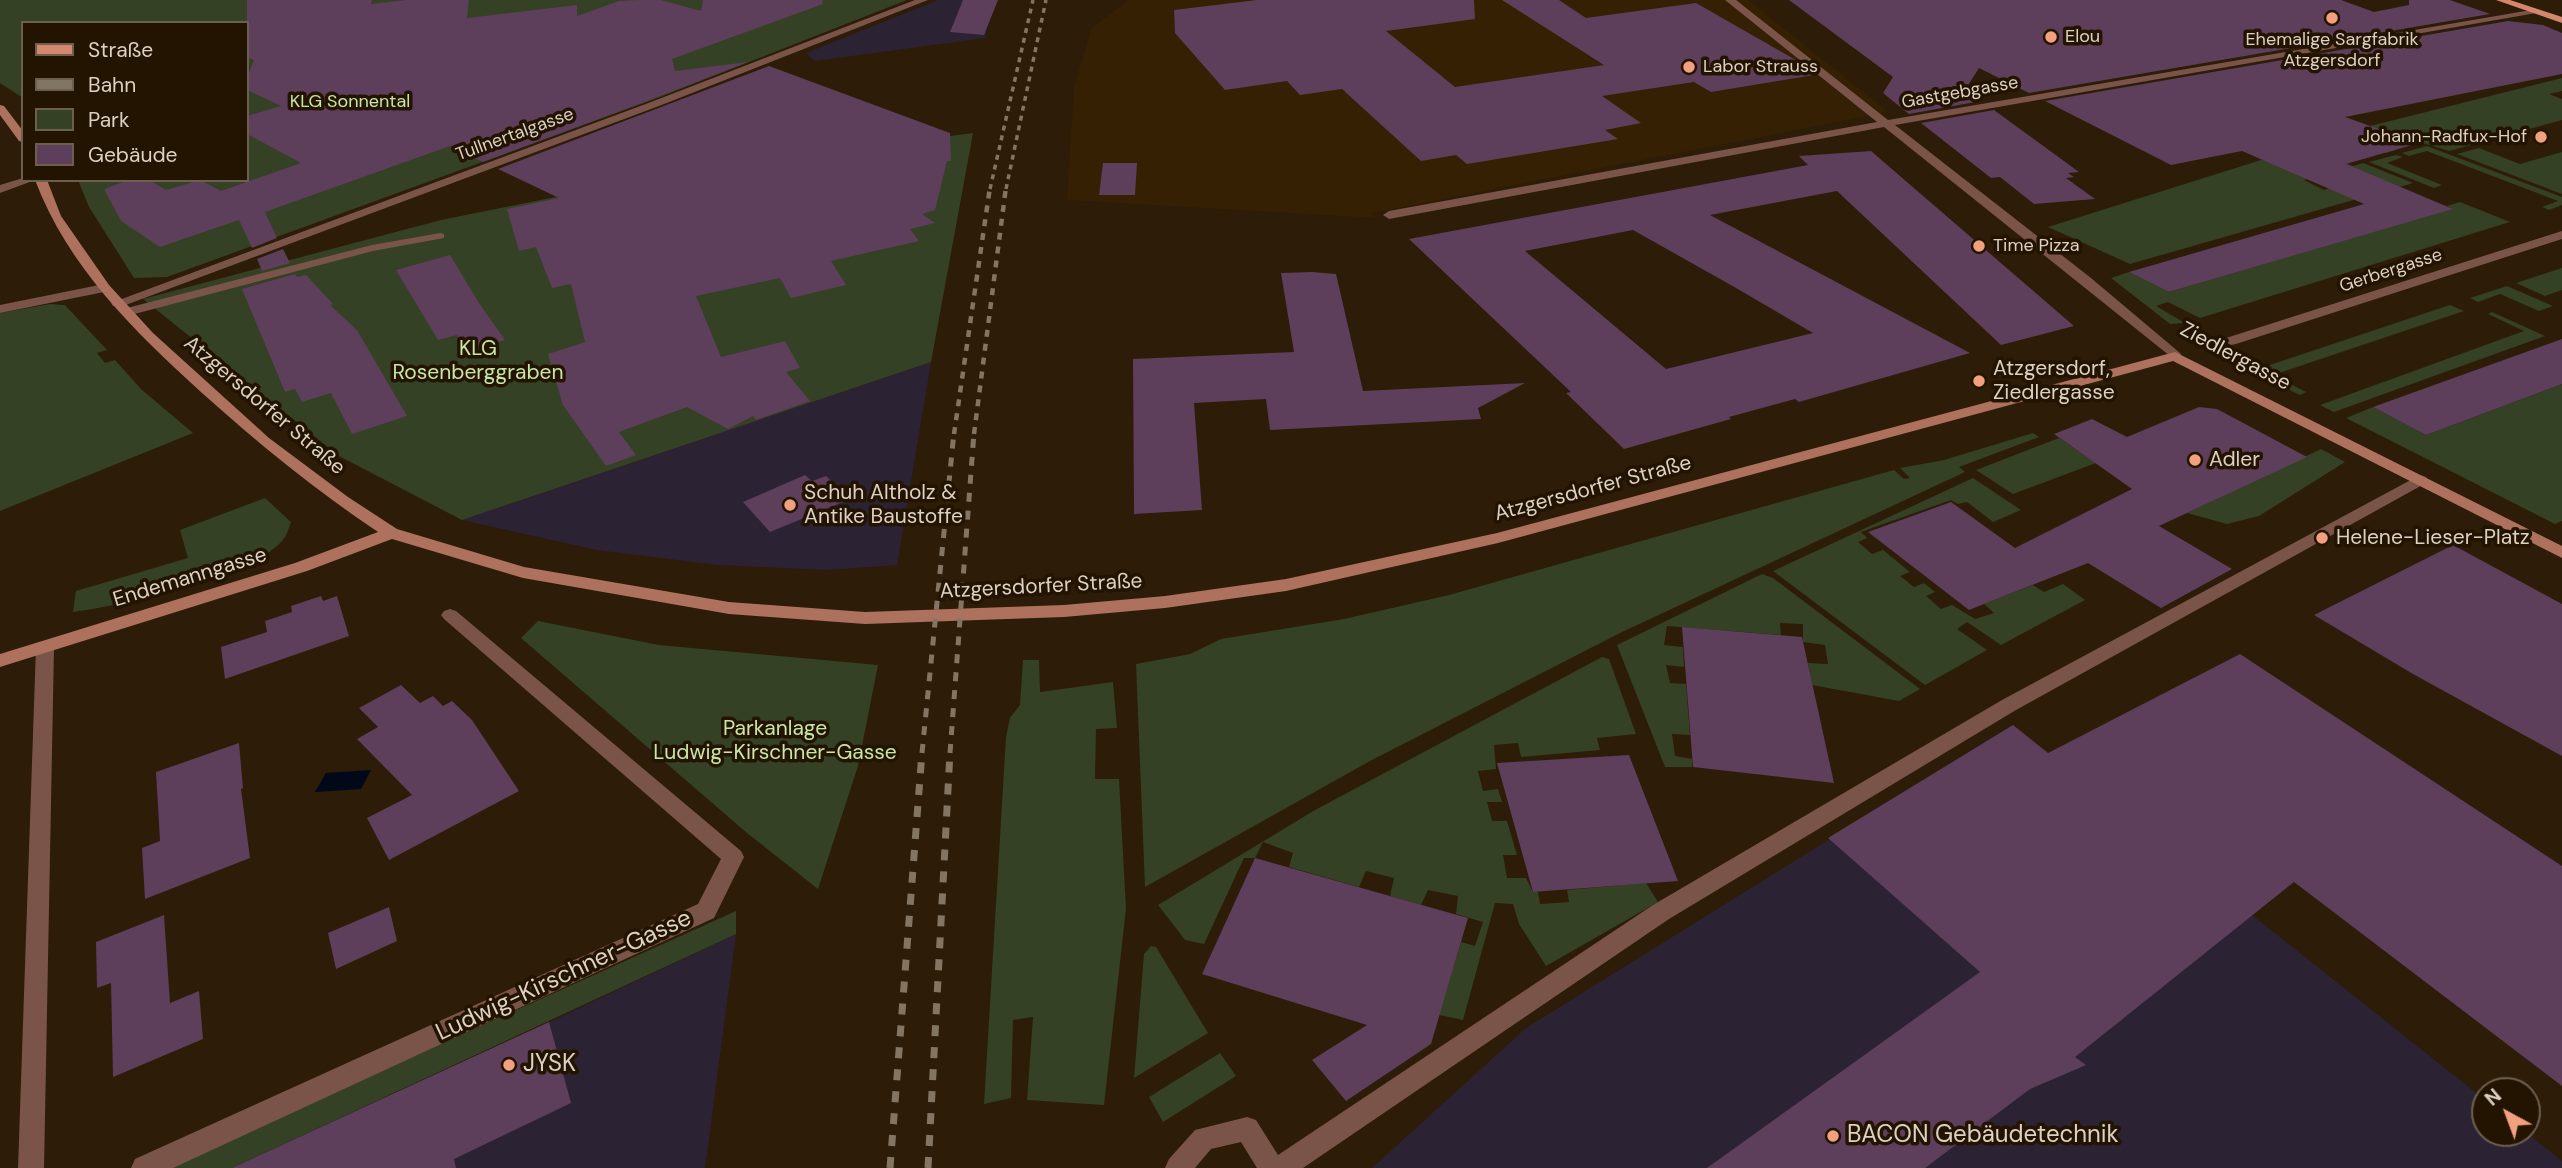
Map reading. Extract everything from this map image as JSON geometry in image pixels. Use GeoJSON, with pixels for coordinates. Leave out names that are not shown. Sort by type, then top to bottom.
{"type":"FeatureCollection","features":[{"type":"Feature","properties":{"kind":"main road"},"geometry":{"type":"LineString","coordinates":[[2501,0],[2562,20]]}},
{"type":"Feature","properties":{"kind":"street","name":"Tullnertalgasse"},"geometry":{"type":"LineString","coordinates":[[122,307],[923,0]]}},
{"type":"Feature","properties":{"kind":"street","name":"Ziedlergasse"},"geometry":{"type":"LineString","coordinates":[[1730,0],[1888,123],[2175,356],[2562,553]]}},
{"type":"Feature","properties":{"kind":"street","name":"Gastgebgasse"},"geometry":{"type":"LineString","coordinates":[[1390,215],[1888,123],[2537,12]]}},
{"type":"Feature","properties":{"kind":"street"},"geometry":{"type":"LineString","coordinates":[[0,108],[21,136]]}},
{"type":"Feature","properties":{"kind":"street"},"geometry":{"type":"LineString","coordinates":[[0,189],[23,182]]}},
{"type":"Feature","properties":{"kind":"street","name":"Atzgersdorfer Straße"},"geometry":{"type":"LineString","coordinates":[[42,182],[55,216],[104,288],[148,336],[264,441],[342,501],[391,533],[523,572],[729,608],[865,618],[1063,611],[1165,602],[1286,585],[1498,538],[2175,356]]}},
{"type":"Feature","properties":{"kind":"street","name":"Gerbergasse"},"geometry":{"type":"LineString","coordinates":[[2231,341],[2562,235]]}},
{"type":"Feature","properties":{"kind":"street"},"geometry":{"type":"LineString","coordinates":[[0,309],[104,288]]}},
{"type":"Feature","properties":{"kind":"street"},"geometry":{"type":"LineString","coordinates":[[1281,1168],[1661,912],[2009,705],[2420,480]]}},
{"type":"Feature","properties":{"kind":"street","name":"Endemanngasse"},"geometry":{"type":"LineString","coordinates":[[0,661],[312,564],[391,533]]}},
{"type":"Feature","properties":{"kind":"street","name":"Ludwig-Kirschner-Gasse"},"geometry":{"type":"LineString","coordinates":[[144,1168],[706,911],[733,857],[450,615]]}},
{"type":"Feature","properties":{"kind":"street"},"geometry":{"type":"LineString","coordinates":[[32,1168],[45,648]]}},
{"type":"Feature","properties":{"kind":"street"},"geometry":{"type":"LineString","coordinates":[[1178,1168],[1204,1139],[1247,1129],[1272,1168]]}},
{"type":"Feature","properties":{"kind":"lane"},"geometry":{"type":"LineString","coordinates":[[122,307],[372,248],[440,236]]}},
{"type":"Feature","properties":{"kind":"shaded area"},"geometry":{"type":"Polygon","coordinates":[[[938,0],[993,0],[985,38],[815,61],[806,53],[938,0]]]}},
{"type":"Feature","properties":{"kind":"shaded area"},"geometry":{"type":"Polygon","coordinates":[[[1128,0],[1748,0],[1888,112],[1372,213],[1376,218],[1067,200],[1074,87],[1091,29],[1128,0]]]}},
{"type":"Feature","properties":{"kind":"shaded area"},"geometry":{"type":"Polygon","coordinates":[[[931,362],[897,565],[827,570],[718,565],[597,550],[462,520],[931,362]]]}},
{"type":"Feature","properties":{"kind":"shaded area"},"geometry":{"type":"Polygon","coordinates":[[[2013,725],[2471,1089],[2471,1147],[2541,1147],[2541,1144],[2562,1161],[2562,1168],[1372,1168],[1526,1028],[2013,725]]]}},
{"type":"Feature","properties":{"kind":"shaded area"},"geometry":{"type":"Polygon","coordinates":[[[736,934],[705,1168],[230,1168],[539,1027],[736,934]]]}},
{"type":"Feature","properties":{"kind":"green space","name":"KLG Sonnental"},"geometry":{"type":"Polygon","coordinates":[[[0,0],[907,0],[655,99],[167,277],[134,278],[89,207],[79,182],[248,182],[248,21],[21,21],[21,97],[0,83],[0,0]]]}},
{"type":"Feature","properties":{"kind":"green space"},"geometry":{"type":"Polygon","coordinates":[[[2562,78],[2562,91],[2549,94],[2562,99],[2562,120],[2449,151],[2391,133],[2378,137],[2384,145],[2396,150],[2386,153],[2366,145],[2345,163],[2353,166],[2363,163],[2413,183],[2369,196],[2322,175],[2304,180],[2324,190],[2337,186],[2364,197],[2130,264],[2048,227],[2366,127],[2562,78]]]}},
{"type":"Feature","properties":{"kind":"green space","name":"KLG Rosenberggraben"},"geometry":{"type":"Polygon","coordinates":[[[973,133],[931,362],[462,520],[339,456],[143,299],[441,220],[675,173],[973,133]]]}},
{"type":"Feature","properties":{"kind":"green space"},"geometry":{"type":"Polygon","coordinates":[[[2427,146],[2562,197],[2562,205],[2549,210],[2542,207],[2558,201],[2427,151],[2409,156],[2402,153],[2427,146]]]}},
{"type":"Feature","properties":{"kind":"green space"},"geometry":{"type":"Polygon","coordinates":[[[2479,148],[2520,164],[2562,152],[2562,194],[2457,154],[2479,148]]]}},
{"type":"Feature","properties":{"kind":"green space"},"geometry":{"type":"Polygon","coordinates":[[[2396,155],[2403,157],[2387,163],[2442,185],[2434,188],[2369,162],[2396,155]]]}},
{"type":"Feature","properties":{"kind":"green space"},"geometry":{"type":"Polygon","coordinates":[[[2460,202],[2510,222],[2200,318],[2168,302],[2156,306],[2185,323],[2170,324],[2111,278],[2129,272],[2169,292],[2451,209],[2447,206],[2460,202]]]}},
{"type":"Feature","properties":{"kind":"green space"},"geometry":{"type":"Polygon","coordinates":[[[2562,268],[2562,290],[2545,296],[2516,283],[2562,268]]]}},
{"type":"Feature","properties":{"kind":"green space"},"geometry":{"type":"Polygon","coordinates":[[[2507,286],[2553,306],[2539,311],[2500,294],[2478,302],[2470,298],[2507,286]]]}},
{"type":"Feature","properties":{"kind":"green space"},"geometry":{"type":"Polygon","coordinates":[[[50,304],[65,305],[107,350],[97,353],[105,363],[115,360],[141,389],[193,433],[0,511],[0,313],[50,304]]]}},
{"type":"Feature","properties":{"kind":"green space"},"geometry":{"type":"Polygon","coordinates":[[[2450,305],[2464,311],[2273,375],[2306,392],[2300,395],[2252,371],[2450,305]]]}},
{"type":"Feature","properties":{"kind":"green space"},"geometry":{"type":"Polygon","coordinates":[[[2492,312],[2545,336],[2334,412],[2320,405],[2524,331],[2488,314],[2492,312]]]}},
{"type":"Feature","properties":{"kind":"green space"},"geometry":{"type":"Polygon","coordinates":[[[2562,384],[2562,521],[2555,524],[2346,418],[2373,407],[2426,435],[2562,384]]]}},
{"type":"Feature","properties":{"kind":"green space"},"geometry":{"type":"Polygon","coordinates":[[[2033,433],[2039,437],[1959,467],[1965,472],[1620,633],[1370,761],[1145,887],[1136,664],[1190,654],[1221,639],[1344,619],[1449,595],[1894,470],[1904,479],[1910,478],[1900,468],[1944,460],[2033,433]]]}},
{"type":"Feature","properties":{"kind":"green space"},"geometry":{"type":"Polygon","coordinates":[[[2059,438],[2096,463],[2013,494],[1976,470],[2059,438]]]}},
{"type":"Feature","properties":{"kind":"green space"},"geometry":{"type":"Polygon","coordinates":[[[2321,449],[2345,462],[2259,516],[2227,524],[2187,513],[2321,449]]]}},
{"type":"Feature","properties":{"kind":"green space"},"geometry":{"type":"Polygon","coordinates":[[[1973,478],[2021,510],[1993,522],[1967,502],[1958,504],[1951,500],[1861,532],[1867,538],[1858,542],[1872,554],[1883,550],[1910,572],[1900,576],[1914,587],[1924,583],[1935,592],[1926,596],[1941,609],[1952,605],[1975,619],[1994,613],[1984,604],[2033,585],[2044,592],[2063,584],[2085,600],[2001,645],[1967,622],[1957,629],[1987,650],[1925,685],[1773,571],[1973,478]]]}},
{"type":"Feature","properties":{"kind":"green space"},"geometry":{"type":"Polygon","coordinates":[[[265,498],[291,522],[285,537],[270,551],[219,576],[186,587],[73,612],[76,591],[188,558],[180,530],[265,498]]]}},
{"type":"Feature","properties":{"kind":"green space"},"geometry":{"type":"Polygon","coordinates":[[[1762,574],[1773,578],[1920,689],[1899,701],[1812,685],[1808,663],[1828,664],[1825,645],[1803,642],[1803,624],[1780,623],[1781,635],[1667,626],[1664,645],[1683,647],[1684,667],[1666,665],[1670,683],[1686,684],[1690,735],[1672,734],[1675,756],[1692,759],[1692,767],[1665,767],[1617,645],[1762,574]]]}},
{"type":"Feature","properties":{"kind":"green space","name":"Parkanlage Ludwig-Kirschner-Gasse"},"geometry":{"type":"Polygon","coordinates":[[[538,621],[659,645],[878,665],[858,766],[818,889],[747,833],[521,638],[538,621]]]}},
{"type":"Feature","properties":{"kind":"green space"},"geometry":{"type":"Polygon","coordinates":[[[1602,657],[1609,659],[1636,734],[1597,738],[1600,750],[1521,757],[1518,743],[1494,745],[1496,769],[1478,771],[1483,791],[1498,789],[1502,802],[1487,802],[1492,821],[1507,821],[1517,855],[1503,855],[1507,878],[1526,878],[1533,892],[1538,892],[1540,904],[1569,902],[1567,890],[1646,883],[1658,902],[1546,966],[1519,924],[1513,904],[1495,903],[1463,1020],[1439,1015],[1461,942],[1475,946],[1483,922],[1456,914],[1458,896],[1428,890],[1421,905],[1390,896],[1394,878],[1366,871],[1359,887],[1289,867],[1293,853],[1263,842],[1255,858],[1244,858],[1204,944],[1185,940],[1158,905],[1315,810],[1602,657]]]}},
{"type":"Feature","properties":{"kind":"green space"},"geometry":{"type":"Polygon","coordinates":[[[1023,660],[1039,660],[1040,692],[1113,682],[1117,728],[1096,729],[1095,779],[1119,779],[1126,909],[1104,1105],[1027,1100],[1033,1017],[1013,1020],[1011,1098],[984,1104],[1006,737],[1010,718],[1020,705],[1023,660]]]}},
{"type":"Feature","properties":{"kind":"green space"},"geometry":{"type":"Polygon","coordinates":[[[736,911],[736,934],[232,1168],[166,1168],[736,911]]]}},
{"type":"Feature","properties":{"kind":"green space"},"geometry":{"type":"Polygon","coordinates":[[[1151,946],[1156,947],[1208,1033],[1134,1078],[1144,954],[1151,946]]]}},
{"type":"Feature","properties":{"kind":"green space"},"geometry":{"type":"Polygon","coordinates":[[[1220,1053],[1236,1076],[1163,1122],[1149,1097],[1220,1053]]]}},
{"type":"Feature","properties":{"kind":"water"},"geometry":{"type":"Polygon","coordinates":[[[371,770],[361,789],[315,792],[326,773],[371,770]]]}},
{"type":"Feature","properties":{"kind":"building","name":"KLG Sonnental"},"geometry":{"type":"Polygon","coordinates":[[[247,0],[372,0],[371,4],[407,0],[469,0],[467,18],[577,5],[577,16],[619,1],[638,0],[661,0],[701,11],[703,0],[822,0],[823,4],[672,59],[675,71],[748,62],[650,100],[483,162],[450,146],[265,212],[277,238],[252,248],[239,220],[160,247],[121,221],[104,189],[123,182],[152,182],[166,190],[193,182],[204,182],[221,191],[301,163],[248,135],[248,116],[281,106],[248,90],[248,75],[254,60],[248,57],[247,0]]]}},
{"type":"Feature","properties":{"kind":"building"},"geometry":{"type":"Polygon","coordinates":[[[963,0],[998,0],[984,35],[950,32],[963,0]]]}},
{"type":"Feature","properties":{"kind":"building"},"geometry":{"type":"Polygon","coordinates":[[[1257,0],[1474,0],[1475,19],[1386,31],[1455,87],[1604,65],[1502,0],[1559,0],[1586,18],[1696,3],[1794,59],[1814,75],[1711,92],[1694,82],[1602,96],[1641,123],[1605,130],[1618,139],[1467,164],[1456,155],[1421,161],[1342,89],[1300,95],[1287,81],[1225,90],[1175,33],[1174,10],[1257,0]]]}},
{"type":"Feature","properties":{"kind":"building"},"geometry":{"type":"Polygon","coordinates":[[[1789,0],[2341,0],[2374,12],[2409,5],[2409,0],[2450,0],[2490,14],[2029,93],[1979,68],[1965,90],[1981,101],[1909,114],[1883,93],[1893,77],[1789,0]]]}},
{"type":"Feature","properties":{"kind":"building"},"geometry":{"type":"Polygon","coordinates":[[[2508,21],[2543,25],[2562,33],[2562,74],[2345,117],[2419,143],[2346,164],[2453,209],[2169,292],[2129,272],[2364,204],[2242,151],[2171,165],[2045,101],[2508,21]]]}},
{"type":"Feature","properties":{"kind":"building"},"geometry":{"type":"Polygon","coordinates":[[[769,66],[950,133],[951,161],[947,161],[935,210],[922,214],[935,223],[910,229],[919,241],[831,261],[846,285],[791,298],[780,278],[696,296],[721,357],[785,341],[800,368],[786,372],[810,401],[756,420],[753,416],[728,429],[687,407],[619,432],[636,455],[606,466],[563,405],[548,354],[585,342],[571,284],[552,288],[536,247],[519,251],[507,209],[559,198],[498,169],[769,66]]]}},
{"type":"Feature","properties":{"kind":"building"},"geometry":{"type":"Polygon","coordinates":[[[1994,110],[2079,172],[2068,173],[2074,177],[2066,178],[2095,199],[2034,204],[2000,177],[1991,178],[1921,123],[1994,110]]]}},
{"type":"Feature","properties":{"kind":"building"},"geometry":{"type":"Polygon","coordinates":[[[1871,151],[2074,326],[2001,345],[1837,191],[1710,215],[1970,353],[1799,402],[1795,399],[1729,417],[1731,419],[1624,449],[1566,393],[1571,392],[1409,239],[1808,165],[1799,156],[1871,151]],[[1633,230],[1525,251],[1666,369],[1813,333],[1633,230]]]}},
{"type":"Feature","properties":{"kind":"building"},"geometry":{"type":"Polygon","coordinates":[[[1103,163],[1137,163],[1135,195],[1099,195],[1103,163]]]}},
{"type":"Feature","properties":{"kind":"building"},"geometry":{"type":"Polygon","coordinates":[[[283,249],[290,263],[262,271],[257,259],[283,249]]]}},
{"type":"Feature","properties":{"kind":"building"},"geometry":{"type":"Polygon","coordinates":[[[450,255],[505,340],[467,351],[457,335],[438,340],[396,270],[450,255]]]}},
{"type":"Feature","properties":{"kind":"building"},"geometry":{"type":"Polygon","coordinates":[[[1281,273],[1336,274],[1363,391],[1525,383],[1478,408],[1481,419],[1270,430],[1266,399],[1194,403],[1202,510],[1134,514],[1133,359],[1294,352],[1281,273]]]}},
{"type":"Feature","properties":{"kind":"building"},"geometry":{"type":"Polygon","coordinates":[[[295,274],[297,277],[306,275],[333,304],[330,305],[357,330],[407,416],[352,434],[331,393],[302,402],[295,389],[285,392],[242,289],[295,274]]]}},
{"type":"Feature","properties":{"kind":"building"},"geometry":{"type":"Polygon","coordinates":[[[2562,339],[2562,384],[2426,435],[2373,407],[2562,339]]]}},
{"type":"Feature","properties":{"kind":"building"},"geometry":{"type":"Polygon","coordinates":[[[2199,407],[2217,409],[2307,457],[2159,526],[2232,569],[2161,608],[2088,563],[1969,610],[1868,532],[1951,502],[2015,548],[2132,489],[2054,434],[2092,419],[2127,437],[2199,407]]]}},
{"type":"Feature","properties":{"kind":"building","name":"Schuh Altholz & Antike Baustoffe"},"geometry":{"type":"Polygon","coordinates":[[[805,475],[812,481],[826,476],[850,499],[770,532],[743,502],[805,475]]]}},
{"type":"Feature","properties":{"kind":"building"},"geometry":{"type":"Polygon","coordinates":[[[2453,545],[2562,604],[2562,756],[2413,674],[2314,615],[2453,545]]]}},
{"type":"Feature","properties":{"kind":"building"},"geometry":{"type":"Polygon","coordinates":[[[321,596],[323,601],[337,596],[349,636],[225,679],[221,647],[267,632],[265,621],[292,612],[291,606],[321,596]]]}},
{"type":"Feature","properties":{"kind":"building"},"geometry":{"type":"Polygon","coordinates":[[[1682,627],[1802,637],[1834,783],[1693,767],[1682,627]]]}},
{"type":"Feature","properties":{"kind":"building"},"geometry":{"type":"Polygon","coordinates":[[[2240,654],[2562,866],[2562,1086],[2294,882],[2075,1057],[2086,1065],[2030,1089],[1925,1168],[1707,1168],[1980,972],[1828,838],[2013,725],[2048,753],[2240,654]]]}},
{"type":"Feature","properties":{"kind":"building"},"geometry":{"type":"Polygon","coordinates":[[[401,685],[420,703],[433,696],[443,706],[452,701],[472,720],[519,791],[389,860],[367,818],[412,795],[357,739],[378,727],[359,708],[401,685]]]}},
{"type":"Feature","properties":{"kind":"building"},"geometry":{"type":"Polygon","coordinates":[[[239,743],[241,789],[250,858],[145,899],[142,848],[160,841],[156,772],[239,743]]]}},
{"type":"Feature","properties":{"kind":"building"},"geometry":{"type":"Polygon","coordinates":[[[1629,755],[1678,881],[1533,892],[1497,763],[1629,755]]]}},
{"type":"Feature","properties":{"kind":"building"},"geometry":{"type":"Polygon","coordinates":[[[1255,858],[1468,918],[1431,1044],[1346,1101],[1312,1060],[1367,1025],[1202,974],[1255,858]]]}},
{"type":"Feature","properties":{"kind":"building"},"geometry":{"type":"Polygon","coordinates":[[[389,907],[397,941],[336,969],[328,933],[389,907]]]}},
{"type":"Feature","properties":{"kind":"building"},"geometry":{"type":"Polygon","coordinates":[[[164,915],[170,1003],[199,991],[203,1039],[113,1077],[111,983],[97,988],[96,942],[164,915]]]}},
{"type":"Feature","properties":{"kind":"building","name":"JYSK"},"geometry":{"type":"Polygon","coordinates":[[[549,1022],[571,1103],[454,1159],[456,1168],[232,1168],[549,1022]]]}},
{"type":"Feature","properties":{"kind":"railway"},"geometry":{"type":"LineString","coordinates":[[990,189],[1033,0]]}},
{"type":"Feature","properties":{"kind":"railway"},"geometry":{"type":"LineString","coordinates":[[1006,189],[1046,0]]}},
{"type":"Feature","properties":{"kind":"railway"},"geometry":{"type":"LineString","coordinates":[[954,434],[990,187]]}},
{"type":"Feature","properties":{"kind":"railway"},"geometry":{"type":"LineString","coordinates":[[974,434],[1006,187]]}},
{"type":"Feature","properties":{"kind":"railway"},"geometry":{"type":"LineString","coordinates":[[922,753],[954,432]]}},
{"type":"Feature","properties":{"kind":"railway"},"geometry":{"type":"LineString","coordinates":[[950,753],[974,432]]}},
{"type":"Feature","properties":{"kind":"railway"},"geometry":{"type":"LineString","coordinates":[[890,1168],[922,752]]}},
{"type":"Feature","properties":{"kind":"railway"},"geometry":{"type":"LineString","coordinates":[[928,1168],[950,752]]}},
{"type":"Feature","properties":{"kind":"place","name":"Ehemalige Sargfabrik Atzgersdorf"},"geometry":{"type":"Point","coordinates":[2332,18]}},
{"type":"Feature","properties":{"kind":"place","name":"Elou"},"geometry":{"type":"Point","coordinates":[2051,37]}},
{"type":"Feature","properties":{"kind":"place","name":"Labor Strauss"},"geometry":{"type":"Point","coordinates":[1689,67]}},
{"type":"Feature","properties":{"kind":"place","name":"Johann-Radfux-Hof"},"geometry":{"type":"Point","coordinates":[2541,137]}},
{"type":"Feature","properties":{"kind":"place","name":"Time Pizza"},"geometry":{"type":"Point","coordinates":[1979,246]}},
{"type":"Feature","properties":{"kind":"place","name":"Atzgersdorf, Ziedlergasse"},"geometry":{"type":"Point","coordinates":[1979,381]}},
{"type":"Feature","properties":{"kind":"place","name":"Adler"},"geometry":{"type":"Point","coordinates":[2195,460]}},
{"type":"Feature","properties":{"kind":"place","name":"Schuh Altholz & Antike Baustoffe"},"geometry":{"type":"Point","coordinates":[790,505]}},
{"type":"Feature","properties":{"kind":"place","name":"Helene-Lieser-Platz"},"geometry":{"type":"Point","coordinates":[2322,538]}},
{"type":"Feature","properties":{"kind":"place","name":"JYSK"},"geometry":{"type":"Point","coordinates":[509,1065]}},
{"type":"Feature","properties":{"kind":"place","name":"BACON Gebäudetechnik"},"geometry":{"type":"Point","coordinates":[1833,1136]}}]}
